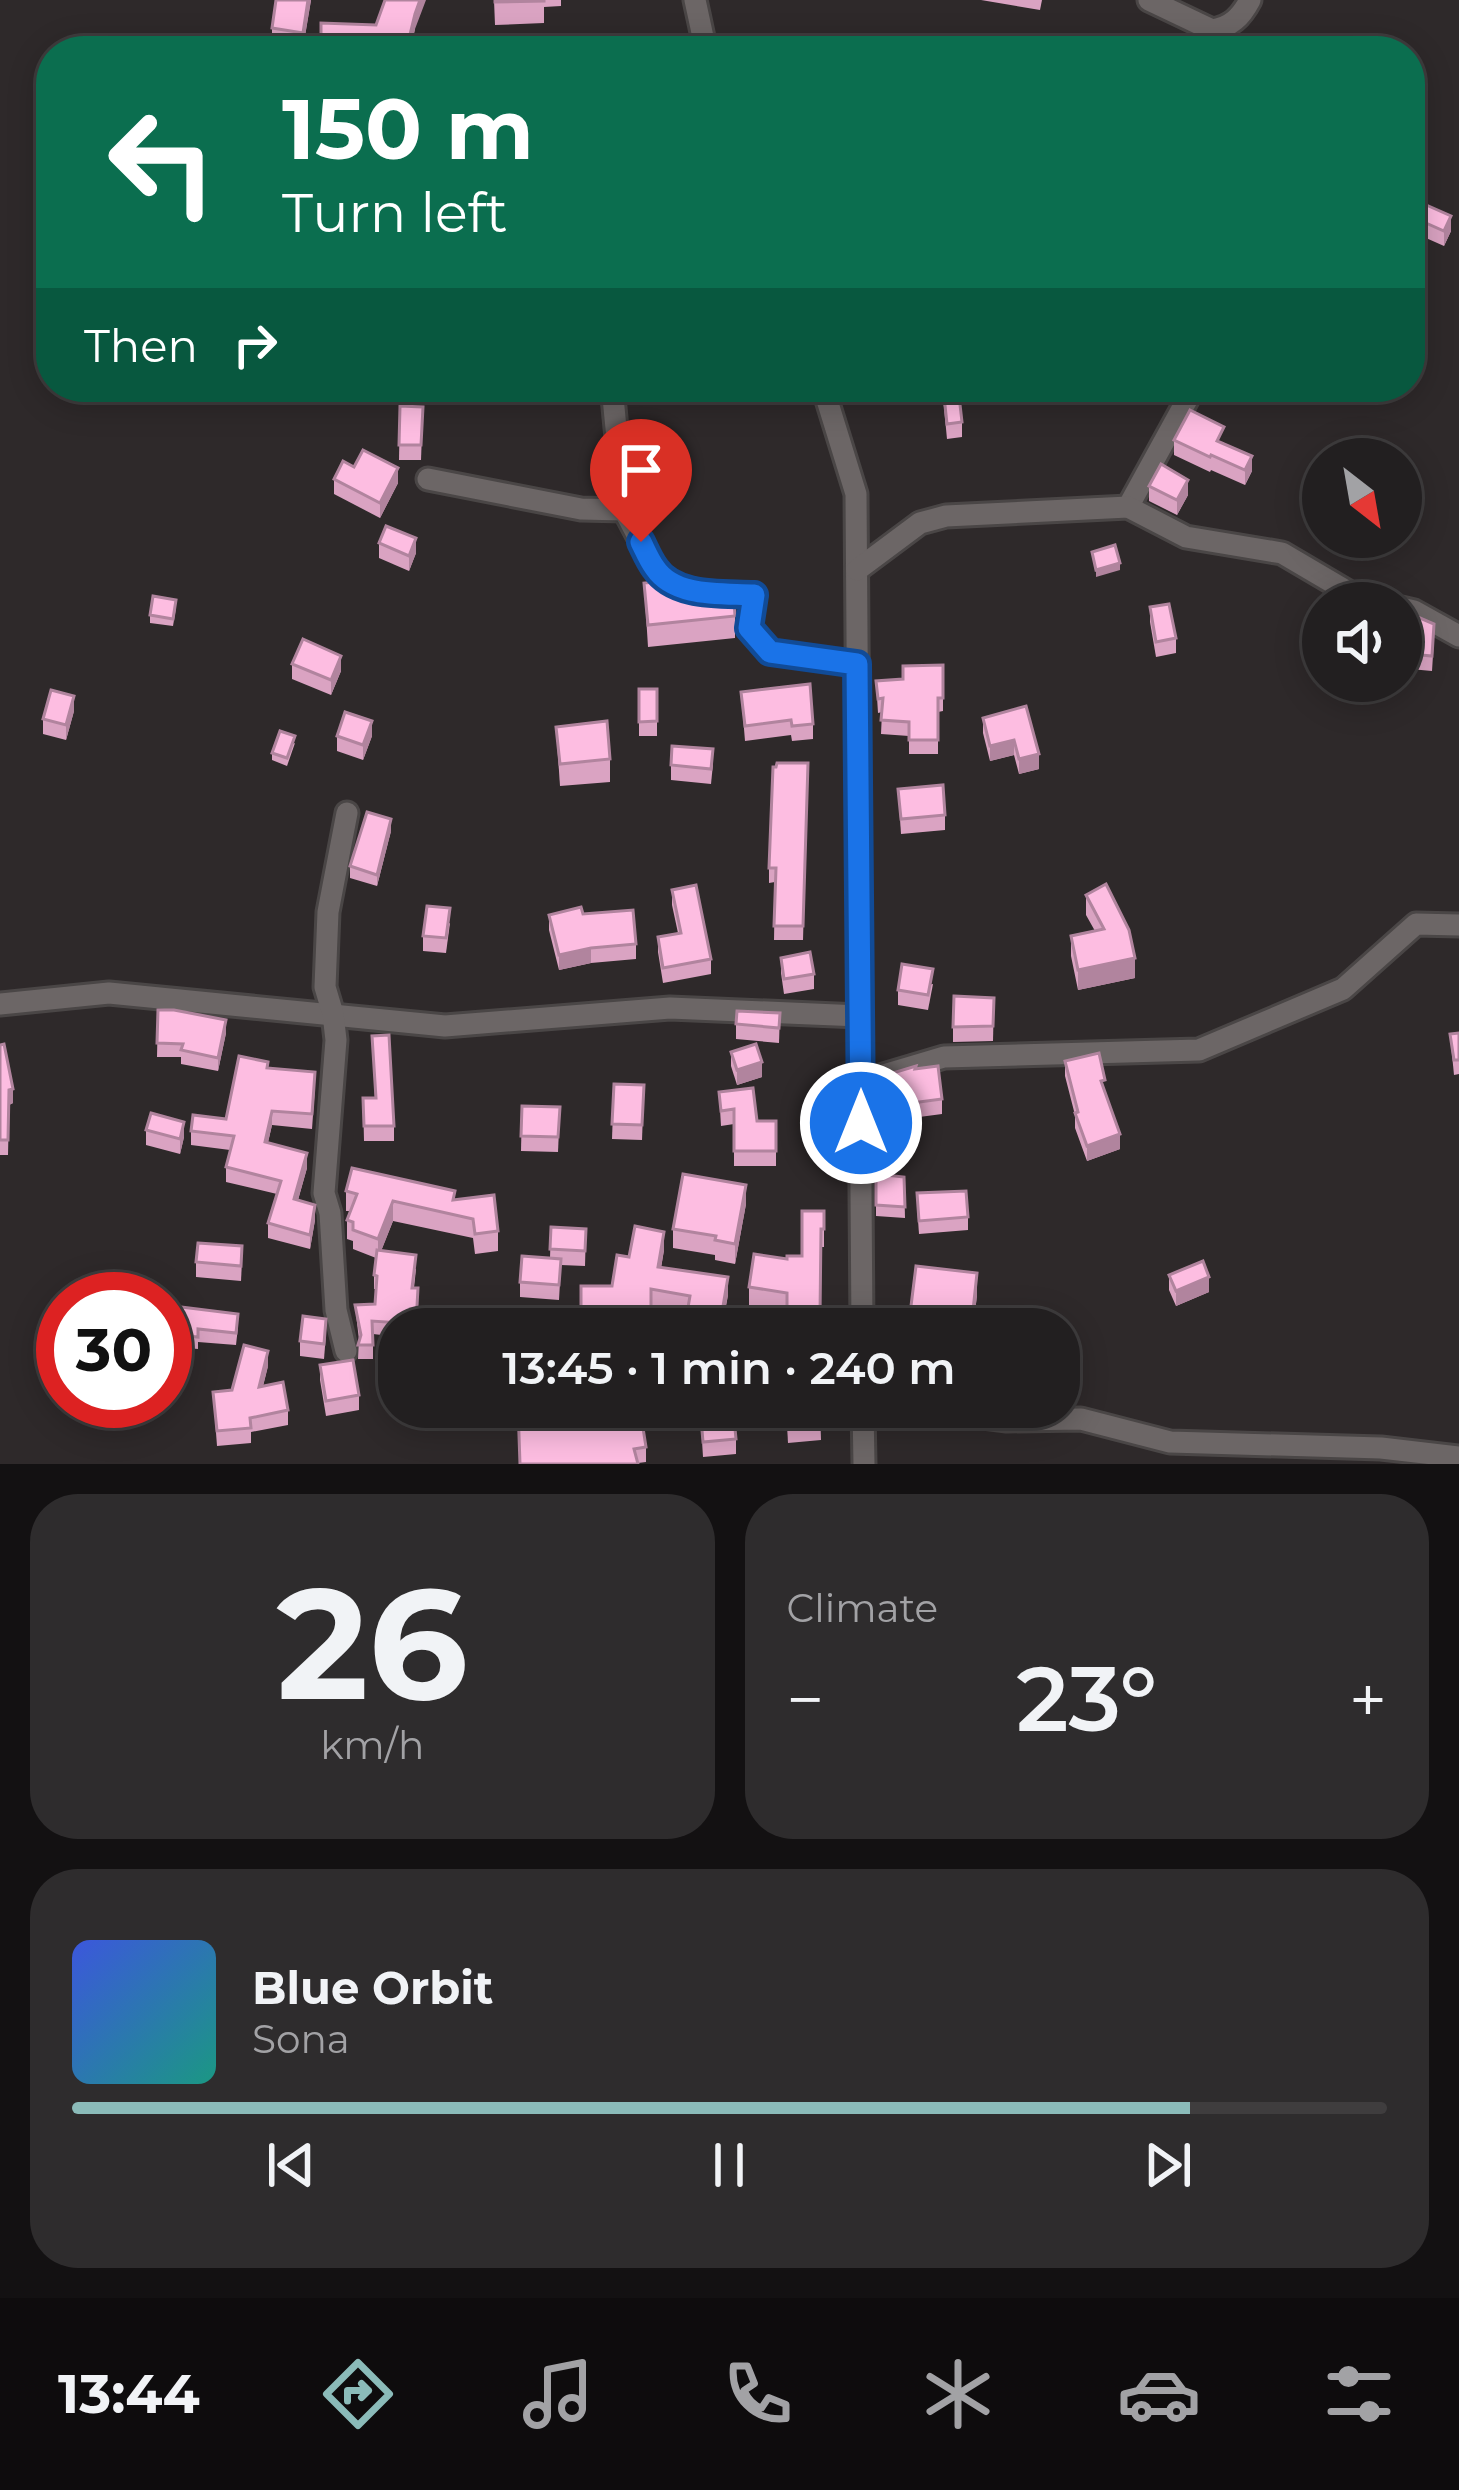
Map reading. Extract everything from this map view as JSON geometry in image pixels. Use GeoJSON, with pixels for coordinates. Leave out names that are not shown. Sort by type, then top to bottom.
{"type":"FeatureCollection","features":[{"type":"Feature","properties":{"kind":"street"},"geometry":{"type":"LineString","coordinates":[[695,0],[703,36]]}},
{"type":"Feature","properties":{"kind":"street"},"geometry":{"type":"LineString","coordinates":[[1149,0],[1212,30],[1241,17],[1250,0]]}},
{"type":"Feature","properties":{"kind":"street"},"geometry":{"type":"LineString","coordinates":[[613,402],[624,510],[657,572],[678,587],[754,595],[749,628],[770,652],[857,664]]}},
{"type":"Feature","properties":{"kind":"street"},"geometry":{"type":"LineString","coordinates":[[828,402],[856,494],[862,1308]]}},
{"type":"Feature","properties":{"kind":"street"},"geometry":{"type":"LineString","coordinates":[[1128,507],[1186,402]]}},
{"type":"Feature","properties":{"kind":"street"},"geometry":{"type":"LineString","coordinates":[[428,479],[581,509],[624,510]]}},
{"type":"Feature","properties":{"kind":"street"},"geometry":{"type":"LineString","coordinates":[[857,570],[920,523],[946,516],[1128,507],[1186,537],[1282,553],[1331,582]]}},
{"type":"Feature","properties":{"kind":"street"},"geometry":{"type":"LineString","coordinates":[[1422,615],[1459,636]]}},
{"type":"Feature","properties":{"kind":"street"},"geometry":{"type":"LineString","coordinates":[[346,1352],[335,1310],[330,1213],[324,1193],[336,1040],[325,988],[328,912],[347,813]]}},
{"type":"Feature","properties":{"kind":"street"},"geometry":{"type":"LineString","coordinates":[[860,1082],[944,1057],[1199,1050],[1343,988],[1416,924],[1459,925]]}},
{"type":"Feature","properties":{"kind":"street"},"geometry":{"type":"LineString","coordinates":[[0,1004],[110,993],[445,1026],[670,1008],[860,1016]]}},
{"type":"Feature","properties":{"kind":"street"},"geometry":{"type":"LineString","coordinates":[[1080,1419],[1170,1442],[1382,1448],[1459,1457]]}},
{"type":"Feature","properties":{"kind":"street"},"geometry":{"type":"LineString","coordinates":[[863,1428],[864,1464]]}},
{"type":"Feature","properties":{"kind":"building"},"geometry":{"type":"Polygon","coordinates":[[[276,0],[308,0],[303,33],[272,28],[276,0]]]}},
{"type":"Feature","properties":{"kind":"building"},"geometry":{"type":"Polygon","coordinates":[[[385,0],[420,0],[410,36],[321,36],[321,23],[376,25],[385,0]]]}},
{"type":"Feature","properties":{"kind":"building"},"geometry":{"type":"Polygon","coordinates":[[[1425,204],[1451,216],[1444,231],[1425,223],[1425,204]]]}},
{"type":"Feature","properties":{"kind":"building"},"geometry":{"type":"Polygon","coordinates":[[[945,402],[960,402],[962,422],[947,424],[945,402]]]}},
{"type":"Feature","properties":{"kind":"building"},"geometry":{"type":"Polygon","coordinates":[[[400,406],[423,407],[421,445],[399,445],[400,406]]]}},
{"type":"Feature","properties":{"kind":"building"},"geometry":{"type":"Polygon","coordinates":[[[1190,410],[1224,427],[1217,441],[1252,456],[1245,470],[1174,440],[1190,410]]]}},
{"type":"Feature","properties":{"kind":"building"},"geometry":{"type":"Polygon","coordinates":[[[363,450],[398,468],[380,503],[334,479],[343,461],[354,467],[363,450]]]}},
{"type":"Feature","properties":{"kind":"building"},"geometry":{"type":"Polygon","coordinates":[[[1161,464],[1188,480],[1177,500],[1149,486],[1161,464]]]}},
{"type":"Feature","properties":{"kind":"building"},"geometry":{"type":"Polygon","coordinates":[[[386,526],[416,538],[409,556],[379,543],[386,526]]]}},
{"type":"Feature","properties":{"kind":"building"},"geometry":{"type":"Polygon","coordinates":[[[1115,545],[1120,563],[1096,570],[1092,552],[1115,545]]]}},
{"type":"Feature","properties":{"kind":"building"},"geometry":{"type":"Polygon","coordinates":[[[678,580],[733,586],[735,616],[648,625],[644,583],[678,580]]]}},
{"type":"Feature","properties":{"kind":"building"},"geometry":{"type":"Polygon","coordinates":[[[153,596],[176,600],[173,619],[150,615],[153,596]]]}},
{"type":"Feature","properties":{"kind":"building"},"geometry":{"type":"Polygon","coordinates":[[[1169,604],[1176,638],[1156,642],[1150,607],[1169,604]]]}},
{"type":"Feature","properties":{"kind":"building"},"geometry":{"type":"Polygon","coordinates":[[[1422,619],[1434,624],[1432,656],[1422,655],[1422,619]]]}},
{"type":"Feature","properties":{"kind":"building"},"geometry":{"type":"Polygon","coordinates":[[[303,639],[341,656],[331,680],[292,664],[303,639]]]}},
{"type":"Feature","properties":{"kind":"building"},"geometry":{"type":"Polygon","coordinates":[[[943,665],[938,740],[909,740],[909,722],[881,720],[883,698],[878,699],[876,681],[903,679],[903,666],[943,665]]]}},
{"type":"Feature","properties":{"kind":"building"},"geometry":{"type":"Polygon","coordinates":[[[810,684],[813,724],[792,726],[791,720],[745,726],[741,692],[810,684]]]}},
{"type":"Feature","properties":{"kind":"building"},"geometry":{"type":"Polygon","coordinates":[[[639,689],[657,689],[657,721],[639,722],[639,689]]]}},
{"type":"Feature","properties":{"kind":"building"},"geometry":{"type":"Polygon","coordinates":[[[51,690],[74,696],[66,725],[43,719],[51,690]]]}},
{"type":"Feature","properties":{"kind":"building"},"geometry":{"type":"Polygon","coordinates":[[[1026,706],[1039,754],[1019,759],[1014,740],[990,746],[983,718],[1026,706]]]}},
{"type":"Feature","properties":{"kind":"building"},"geometry":{"type":"Polygon","coordinates":[[[345,712],[372,721],[363,745],[337,736],[345,712]]]}},
{"type":"Feature","properties":{"kind":"building"},"geometry":{"type":"Polygon","coordinates":[[[607,721],[610,759],[560,764],[556,727],[607,721]]]}},
{"type":"Feature","properties":{"kind":"building"},"geometry":{"type":"Polygon","coordinates":[[[280,731],[295,736],[287,758],[272,753],[280,731]]]}},
{"type":"Feature","properties":{"kind":"building"},"geometry":{"type":"Polygon","coordinates":[[[672,746],[713,749],[711,769],[671,765],[672,746]]]}},
{"type":"Feature","properties":{"kind":"building"},"geometry":{"type":"Polygon","coordinates":[[[808,763],[803,926],[774,926],[776,868],[769,868],[773,767],[808,763]]]}},
{"type":"Feature","properties":{"kind":"building"},"geometry":{"type":"Polygon","coordinates":[[[943,785],[945,815],[901,819],[898,789],[943,785]]]}},
{"type":"Feature","properties":{"kind":"building"},"geometry":{"type":"Polygon","coordinates":[[[367,812],[391,819],[377,875],[350,866],[367,812]]]}},
{"type":"Feature","properties":{"kind":"building"},"geometry":{"type":"Polygon","coordinates":[[[1106,884],[1129,930],[1135,958],[1078,970],[1071,936],[1104,929],[1086,895],[1106,884]]]}},
{"type":"Feature","properties":{"kind":"building"},"geometry":{"type":"Polygon","coordinates":[[[696,885],[711,959],[663,968],[658,937],[681,933],[672,890],[696,885]]]}},
{"type":"Feature","properties":{"kind":"building"},"geometry":{"type":"Polygon","coordinates":[[[427,906],[450,908],[446,938],[423,936],[427,906]]]}},
{"type":"Feature","properties":{"kind":"building"},"geometry":{"type":"Polygon","coordinates":[[[581,907],[583,914],[633,910],[636,944],[559,955],[549,915],[581,907]]]}},
{"type":"Feature","properties":{"kind":"building"},"geometry":{"type":"Polygon","coordinates":[[[810,952],[814,974],[784,979],[781,958],[810,952]]]}},
{"type":"Feature","properties":{"kind":"building"},"geometry":{"type":"Polygon","coordinates":[[[902,964],[933,969],[928,995],[898,990],[902,964]]]}},
{"type":"Feature","properties":{"kind":"building"},"geometry":{"type":"Polygon","coordinates":[[[954,996],[994,998],[993,1026],[953,1027],[954,996]]]}},
{"type":"Feature","properties":{"kind":"building"},"geometry":{"type":"Polygon","coordinates":[[[158,1010],[226,1020],[218,1058],[181,1050],[183,1044],[157,1043],[158,1010]]]}},
{"type":"Feature","properties":{"kind":"building"},"geometry":{"type":"Polygon","coordinates":[[[737,1011],[780,1013],[779,1028],[736,1024],[737,1011]]]}},
{"type":"Feature","properties":{"kind":"building"},"geometry":{"type":"Polygon","coordinates":[[[1459,1033],[1459,1060],[1454,1060],[1450,1034],[1459,1033]]]}},
{"type":"Feature","properties":{"kind":"building"},"geometry":{"type":"Polygon","coordinates":[[[389,1035],[394,1126],[364,1126],[363,1098],[376,1098],[372,1036],[389,1035]]]}},
{"type":"Feature","properties":{"kind":"building"},"geometry":{"type":"Polygon","coordinates":[[[4,1044],[13,1089],[9,1090],[8,1140],[0,1140],[0,1045],[4,1044]]]}},
{"type":"Feature","properties":{"kind":"building"},"geometry":{"type":"Polygon","coordinates":[[[756,1044],[762,1062],[737,1070],[731,1052],[756,1044]]]}},
{"type":"Feature","properties":{"kind":"building"},"geometry":{"type":"Polygon","coordinates":[[[1099,1053],[1105,1080],[1101,1081],[1120,1134],[1087,1146],[1065,1061],[1099,1053]]]}},
{"type":"Feature","properties":{"kind":"building"},"geometry":{"type":"Polygon","coordinates":[[[239,1056],[268,1062],[267,1068],[315,1072],[312,1114],[272,1111],[265,1142],[307,1153],[294,1199],[315,1205],[310,1235],[268,1223],[281,1181],[226,1167],[234,1136],[191,1131],[193,1115],[226,1119],[239,1056]]]}},
{"type":"Feature","properties":{"kind":"building"},"geometry":{"type":"Polygon","coordinates":[[[916,1066],[938,1066],[942,1099],[889,1106],[886,1075],[916,1066]]]}},
{"type":"Feature","properties":{"kind":"building"},"geometry":{"type":"Polygon","coordinates":[[[614,1084],[644,1085],[642,1125],[612,1124],[614,1084]]]}},
{"type":"Feature","properties":{"kind":"building"},"geometry":{"type":"Polygon","coordinates":[[[753,1088],[757,1121],[776,1121],[776,1151],[734,1151],[734,1109],[721,1111],[719,1092],[753,1088]]]}},
{"type":"Feature","properties":{"kind":"building"},"geometry":{"type":"Polygon","coordinates":[[[522,1106],[560,1107],[558,1137],[521,1136],[522,1106]]]}},
{"type":"Feature","properties":{"kind":"building"},"geometry":{"type":"Polygon","coordinates":[[[151,1113],[184,1122],[180,1139],[146,1130],[151,1113]]]}},
{"type":"Feature","properties":{"kind":"building"},"geometry":{"type":"Polygon","coordinates":[[[352,1168],[455,1191],[453,1200],[494,1195],[498,1231],[475,1234],[473,1219],[393,1201],[378,1239],[353,1230],[353,1222],[347,1220],[357,1194],[346,1191],[352,1168]]]}},
{"type":"Feature","properties":{"kind":"building"},"geometry":{"type":"Polygon","coordinates":[[[683,1174],[746,1185],[735,1244],[673,1229],[683,1174]]]}},
{"type":"Feature","properties":{"kind":"building"},"geometry":{"type":"Polygon","coordinates":[[[876,1174],[904,1177],[905,1207],[876,1205],[876,1174]]]}},
{"type":"Feature","properties":{"kind":"building"},"geometry":{"type":"Polygon","coordinates":[[[966,1191],[968,1217],[919,1221],[917,1193],[966,1191]]]}},
{"type":"Feature","properties":{"kind":"building"},"geometry":{"type":"Polygon","coordinates":[[[802,1211],[824,1211],[820,1308],[787,1308],[787,1293],[749,1287],[754,1254],[787,1259],[802,1256],[802,1211]]]}},
{"type":"Feature","properties":{"kind":"building"},"geometry":{"type":"Polygon","coordinates":[[[635,1226],[664,1232],[658,1267],[728,1277],[723,1308],[688,1308],[690,1296],[651,1289],[651,1308],[581,1308],[581,1286],[612,1286],[617,1255],[629,1257],[635,1226]]]}},
{"type":"Feature","properties":{"kind":"building"},"geometry":{"type":"Polygon","coordinates":[[[551,1227],[586,1229],[585,1251],[550,1249],[551,1227]]]}},
{"type":"Feature","properties":{"kind":"building"},"geometry":{"type":"Polygon","coordinates":[[[198,1243],[242,1246],[241,1266],[196,1262],[198,1243]]]}},
{"type":"Feature","properties":{"kind":"building"},"geometry":{"type":"Polygon","coordinates":[[[377,1250],[416,1255],[412,1288],[418,1288],[417,1308],[378,1308],[378,1321],[372,1321],[373,1345],[358,1345],[361,1335],[355,1305],[375,1304],[377,1250]]]}},
{"type":"Feature","properties":{"kind":"building"},"geometry":{"type":"Polygon","coordinates":[[[522,1256],[561,1259],[559,1285],[520,1282],[522,1256]]]}},
{"type":"Feature","properties":{"kind":"building"},"geometry":{"type":"Polygon","coordinates":[[[1203,1261],[1209,1277],[1176,1291],[1169,1275],[1203,1261]]]}},
{"type":"Feature","properties":{"kind":"building"},"geometry":{"type":"Polygon","coordinates":[[[916,1266],[977,1273],[973,1308],[911,1308],[916,1266]]]}},
{"type":"Feature","properties":{"kind":"building"},"geometry":{"type":"Polygon","coordinates":[[[192,1308],[238,1314],[236,1333],[198,1329],[198,1337],[192,1336],[192,1308]]]}},
{"type":"Feature","properties":{"kind":"building"},"geometry":{"type":"Polygon","coordinates":[[[303,1316],[326,1319],[324,1344],[300,1341],[303,1316]]]}},
{"type":"Feature","properties":{"kind":"building"},"geometry":{"type":"Polygon","coordinates":[[[244,1345],[268,1351],[259,1387],[283,1382],[288,1410],[250,1418],[251,1428],[217,1431],[213,1392],[232,1390],[244,1345]]]}},
{"type":"Feature","properties":{"kind":"building"},"geometry":{"type":"Polygon","coordinates":[[[353,1360],[359,1395],[326,1401],[320,1365],[353,1360]]]}},
{"type":"Feature","properties":{"kind":"building"},"geometry":{"type":"Polygon","coordinates":[[[519,1428],[643,1428],[646,1447],[634,1449],[638,1464],[520,1464],[519,1428]]]}},
{"type":"Feature","properties":{"kind":"building"},"geometry":{"type":"Polygon","coordinates":[[[702,1428],[735,1428],[736,1439],[703,1442],[702,1428]]]}},
{"type":"Feature","properties":{"kind":"route"},"geometry":{"type":"LineString","coordinates":[[641,542],[657,572],[678,587],[754,595],[749,628],[770,652],[857,664],[861,1123]]}}]}
